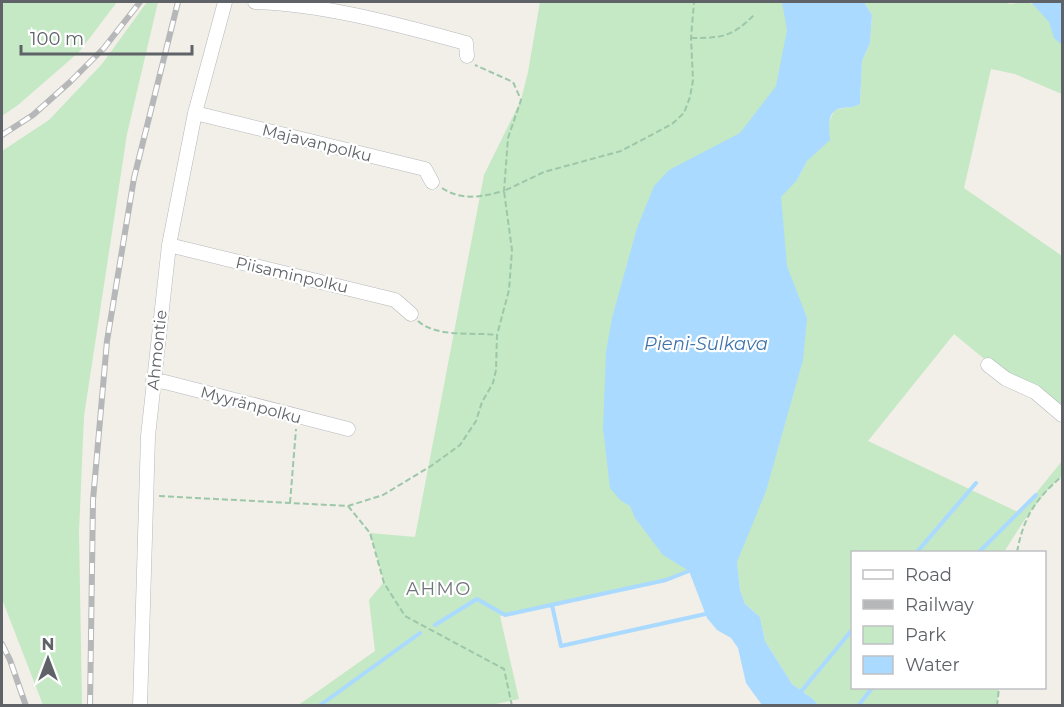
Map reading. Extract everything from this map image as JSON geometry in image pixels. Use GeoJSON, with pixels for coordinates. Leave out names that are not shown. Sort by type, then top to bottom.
{"type":"FeatureCollection","features":[{"type":"Feature","properties":{"kind":"street","name":"Ahmontie"},"geometry":{"type":"LineString","coordinates":[[140,705],[148,436],[169,246],[195,113],[225,2]]}},
{"type":"Feature","properties":{"kind":"street"},"geometry":{"type":"LineString","coordinates":[[255,2],[275,2],[386,22],[466,43],[467,56]]}},
{"type":"Feature","properties":{"kind":"street","name":"Majavanpolku"},"geometry":{"type":"LineString","coordinates":[[195,113],[425,169],[432,182]]}},
{"type":"Feature","properties":{"kind":"street","name":"Piisaminpolku"},"geometry":{"type":"LineString","coordinates":[[169,246],[395,300],[411,314]]}},
{"type":"Feature","properties":{"kind":"street"},"geometry":{"type":"LineString","coordinates":[[988,365],[1006,379],[1035,392],[1062,415]]}},
{"type":"Feature","properties":{"kind":"street","name":"Myyränpolku"},"geometry":{"type":"LineString","coordinates":[[153,381],[165,382],[348,429]]}},
{"type":"Feature","properties":{"kind":"path"},"geometry":{"type":"LineString","coordinates":[[432,182],[453,195],[478,198],[504,191],[544,172],[621,151],[672,124],[684,113],[690,97],[693,80],[691,38],[694,2]]}},
{"type":"Feature","properties":{"kind":"path"},"geometry":{"type":"LineString","coordinates":[[691,38],[716,38],[736,32],[755,14]]}},
{"type":"Feature","properties":{"kind":"path"},"geometry":{"type":"LineString","coordinates":[[146,496],[348,506],[383,495],[460,445],[476,421],[482,402],[493,383],[496,370],[497,335],[509,290],[512,250],[504,191],[508,138],[521,100],[513,82],[476,66],[467,56]]}},
{"type":"Feature","properties":{"kind":"path"},"geometry":{"type":"LineString","coordinates":[[411,314],[423,326],[448,333],[497,335]]}},
{"type":"Feature","properties":{"kind":"path"},"geometry":{"type":"LineString","coordinates":[[290,503],[297,417]]}},
{"type":"Feature","properties":{"kind":"path"},"geometry":{"type":"LineString","coordinates":[[1017,551],[1027,516],[1048,488],[1062,476]]}},
{"type":"Feature","properties":{"kind":"path"},"geometry":{"type":"LineString","coordinates":[[348,506],[370,533],[384,583],[405,616],[504,669],[512,705]]}},
{"type":"Feature","properties":{"kind":"path"},"geometry":{"type":"LineString","coordinates":[[997,705],[999,689]]}},
{"type":"Feature","properties":{"kind":"green space"},"geometry":{"type":"Polygon","coordinates":[[[2,2],[117,2],[79,52],[2,116],[2,2]]]}},
{"type":"Feature","properties":{"kind":"green space"},"geometry":{"type":"Polygon","coordinates":[[[147,2],[158,2],[127,134],[84,416],[79,532],[82,705],[43,705],[2,599],[2,151],[49,120],[102,64],[147,2]]]}},
{"type":"Feature","properties":{"kind":"green space"},"geometry":{"type":"Polygon","coordinates":[[[540,2],[806,2],[689,571],[666,580],[500,616],[519,699],[486,706],[297,706],[375,651],[369,600],[384,582],[370,533],[415,537],[484,175],[521,100],[540,2]]]}},
{"type":"Feature","properties":{"kind":"green space"},"geometry":{"type":"Polygon","coordinates":[[[864,2],[1031,3],[1062,16],[1062,94],[1015,74],[991,69],[964,188],[1062,256],[1062,423],[954,334],[868,441],[1020,513],[1062,461],[1062,476],[1038,502],[1005,551],[851,551],[851,689],[999,689],[997,705],[818,705],[792,684],[765,641],[760,617],[745,604],[740,590],[737,562],[757,208],[797,180],[807,161],[815,153],[834,111],[860,104],[862,61],[870,43],[872,15],[864,2]]]}},
{"type":"Feature","properties":{"kind":"water","name":"Pieni-Sulkava"},"geometry":{"type":"Polygon","coordinates":[[[782,2],[864,2],[872,15],[870,43],[862,61],[860,104],[833,112],[830,120],[830,140],[807,161],[797,180],[781,197],[787,266],[807,318],[803,360],[766,491],[737,562],[740,590],[745,604],[760,617],[765,641],[792,684],[818,705],[762,705],[746,683],[738,648],[731,638],[717,630],[707,618],[689,571],[663,555],[635,518],[630,506],[620,500],[610,488],[603,428],[606,352],[612,318],[637,228],[654,186],[669,170],[740,133],[776,86],[787,30],[782,2]]]}},
{"type":"Feature","properties":{"kind":"water"},"geometry":{"type":"Polygon","coordinates":[[[1031,2],[1062,2],[1062,45],[1054,38],[1049,22],[1031,2]]]}},
{"type":"Feature","properties":{"kind":"waterway"},"geometry":{"type":"LineString","coordinates":[[918,551],[976,483]]}},
{"type":"Feature","properties":{"kind":"waterway"},"geometry":{"type":"LineString","coordinates":[[980,551],[1036,495]]}},
{"type":"Feature","properties":{"kind":"waterway"},"geometry":{"type":"LineString","coordinates":[[435,625],[477,599],[505,615],[666,580],[689,571]]}},
{"type":"Feature","properties":{"kind":"waterway"},"geometry":{"type":"LineString","coordinates":[[552,605],[561,646],[710,613]]}},
{"type":"Feature","properties":{"kind":"waterway"},"geometry":{"type":"LineString","coordinates":[[799,694],[851,631]]}},
{"type":"Feature","properties":{"kind":"waterway"},"geometry":{"type":"LineString","coordinates":[[319,706],[420,633]]}},
{"type":"Feature","properties":{"kind":"waterway"},"geometry":{"type":"LineString","coordinates":[[858,706],[871,689]]}},
{"type":"Feature","properties":{"kind":"railway"},"geometry":{"type":"LineString","coordinates":[[2,135],[33,115],[70,82],[104,48],[140,2]]}},
{"type":"Feature","properties":{"kind":"railway"},"geometry":{"type":"LineString","coordinates":[[90,706],[93,500],[107,341],[134,178],[178,2]]}},
{"type":"Feature","properties":{"kind":"railway"},"geometry":{"type":"LineString","coordinates":[[2,644],[26,706]]}},
{"type":"Feature","properties":{"kind":"district","name":"AHMO"},"geometry":{"type":"Point","coordinates":[439,589]}}]}
